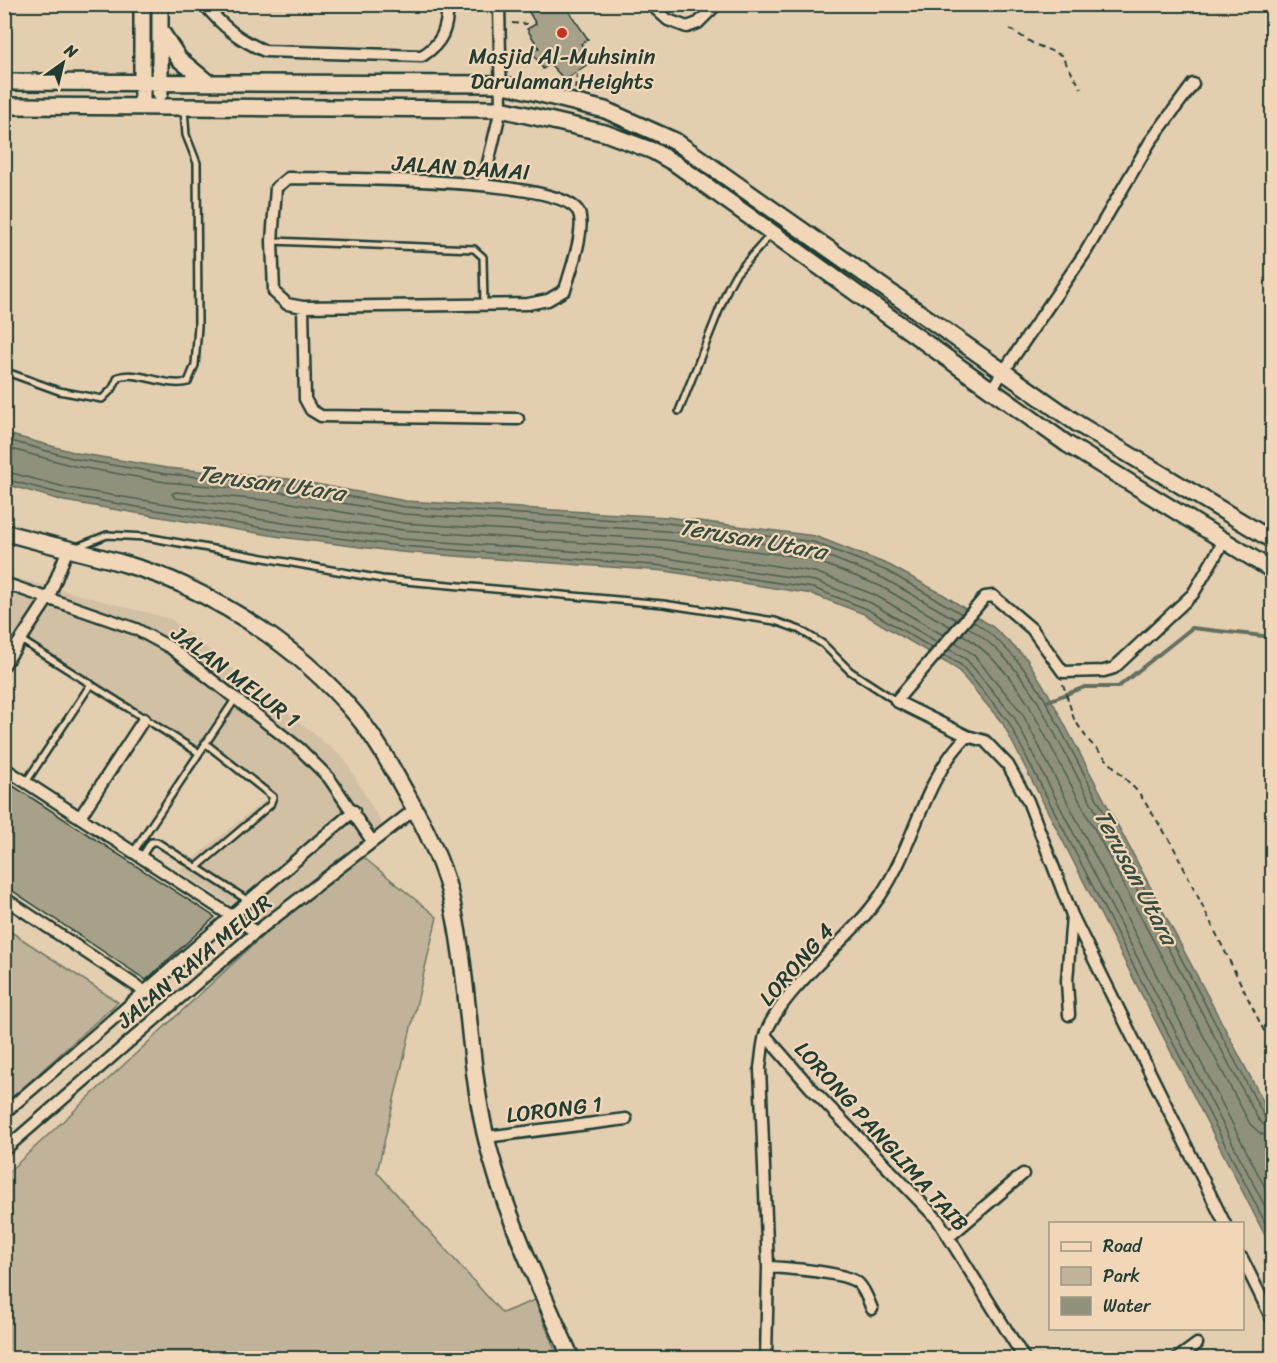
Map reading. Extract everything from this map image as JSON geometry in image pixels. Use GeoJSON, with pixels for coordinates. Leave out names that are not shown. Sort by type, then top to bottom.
{"type":"FeatureCollection","features":[{"type":"Feature","properties":{"kind":"street"},"geometry":{"type":"LineString","coordinates":[[142,4],[142,105]]}},
{"type":"Feature","properties":{"kind":"street"},"geometry":{"type":"LineString","coordinates":[[160,4],[160,105]]}},
{"type":"Feature","properties":{"kind":"street"},"geometry":{"type":"LineString","coordinates":[[204,4],[223,28],[248,44],[265,51],[422,56],[436,47],[445,34],[448,4]]}},
{"type":"Feature","properties":{"kind":"street"},"geometry":{"type":"LineString","coordinates":[[483,184],[501,109],[499,4]]}},
{"type":"Feature","properties":{"kind":"street"},"geometry":{"type":"LineString","coordinates":[[651,4],[669,20],[687,27],[698,23],[717,4]]}},
{"type":"Feature","properties":{"kind":"street"},"geometry":{"type":"LineString","coordinates":[[160,31],[179,59],[207,82]]}},
{"type":"Feature","properties":{"kind":"street"},"geometry":{"type":"LineString","coordinates":[[4,82],[501,84],[605,110],[675,141],[1078,424],[1272,540]]}},
{"type":"Feature","properties":{"kind":"street"},"geometry":{"type":"LineString","coordinates":[[990,391],[1085,253],[1150,142],[1193,84]]}},
{"type":"Feature","properties":{"kind":"street"},"geometry":{"type":"LineString","coordinates":[[4,106],[184,105],[501,109],[573,124],[653,151],[676,164],[1067,444],[1272,570]]}},
{"type":"Feature","properties":{"kind":"street","name":"JALAN DAMAI"},"geometry":{"type":"LineString","coordinates":[[288,178],[483,184],[550,195],[566,200],[578,210],[582,224],[565,290],[548,300],[528,304],[303,307],[287,304],[274,292],[272,241],[276,188],[288,178]]}},
{"type":"Feature","properties":{"kind":"street"},"geometry":{"type":"LineString","coordinates":[[303,307],[305,399],[311,410],[321,416],[518,419]]}},
{"type":"Feature","properties":{"kind":"street"},"geometry":{"type":"LineString","coordinates":[[4,532],[141,570],[180,584],[225,607],[266,633],[318,675],[357,716],[388,761],[435,849],[449,889],[468,1003],[477,1097],[486,1137],[509,1212],[571,1359]]}},
{"type":"Feature","properties":{"kind":"street"},"geometry":{"type":"LineString","coordinates":[[1224,1222],[1072,915],[1028,801],[1008,765],[986,741],[967,736],[898,698],[985,597],[993,596],[1032,629],[1063,672],[1104,671],[1122,662],[1193,594],[1225,539]]}},
{"type":"Feature","properties":{"kind":"street"},"geometry":{"type":"LineString","coordinates":[[6,658],[50,597],[67,551]]}},
{"type":"Feature","properties":{"kind":"street","name":"JALAN MELUR 1"},"geometry":{"type":"LineString","coordinates":[[4,583],[50,597],[153,638],[171,648],[300,749],[329,778],[354,811],[372,841]]}},
{"type":"Feature","properties":{"kind":"street"},"geometry":{"type":"LineString","coordinates":[[80,817],[144,719]]}},
{"type":"Feature","properties":{"kind":"street","name":"LORONG 4"},"geometry":{"type":"LineString","coordinates":[[766,1359],[768,1267],[760,1126],[760,1068],[765,1035],[784,1004],[880,897],[907,848],[927,793],[946,761],[967,736]]}},
{"type":"Feature","properties":{"kind":"street"},"geometry":{"type":"LineString","coordinates":[[4,768],[256,932]]}},
{"type":"Feature","properties":{"kind":"street","name":"JALAN RAYA MELUR"},"geometry":{"type":"LineString","coordinates":[[4,1150],[256,932],[415,809]]}},
{"type":"Feature","properties":{"kind":"street"},"geometry":{"type":"LineString","coordinates":[[4,1113],[147,993],[247,900],[354,811]]}},
{"type":"Feature","properties":{"kind":"street"},"geometry":{"type":"LineString","coordinates":[[4,898],[147,993]]}},
{"type":"Feature","properties":{"kind":"street"},"geometry":{"type":"LineString","coordinates":[[1069,1015],[1067,981],[1072,915]]}},
{"type":"Feature","properties":{"kind":"street","name":"LORONG PANGLIMA TAIB"},"geometry":{"type":"LineString","coordinates":[[765,1035],[950,1236],[1024,1359]]}},
{"type":"Feature","properties":{"kind":"street","name":"LORONG 1"},"geometry":{"type":"LineString","coordinates":[[486,1137],[626,1119]]}},
{"type":"Feature","properties":{"kind":"street"},"geometry":{"type":"LineString","coordinates":[[950,1236],[1023,1174]]}},
{"type":"Feature","properties":{"kind":"street"},"geometry":{"type":"LineString","coordinates":[[1244,1262],[1272,1319]]}},
{"type":"Feature","properties":{"kind":"street"},"geometry":{"type":"LineString","coordinates":[[768,1267],[798,1268],[849,1278],[859,1284],[872,1309]]}},
{"type":"Feature","properties":{"kind":"street"},"geometry":{"type":"LineString","coordinates":[[1179,1359],[1197,1344]]}},
{"type":"Feature","properties":{"kind":"lane"},"geometry":{"type":"LineString","coordinates":[[4,371],[86,398],[102,399],[113,388],[118,377],[126,374],[178,385],[188,382],[195,365],[198,326],[196,163],[186,135],[184,105]]}},
{"type":"Feature","properties":{"kind":"lane"},"geometry":{"type":"LineString","coordinates":[[679,411],[728,288],[735,275],[772,233]]}},
{"type":"Feature","properties":{"kind":"lane"},"geometry":{"type":"LineString","coordinates":[[272,241],[474,249],[483,257],[484,304]]}},
{"type":"Feature","properties":{"kind":"lane"},"geometry":{"type":"LineString","coordinates":[[67,551],[107,535],[146,537],[382,579],[663,604],[775,621],[800,630],[823,644],[850,671],[898,698]]}},
{"type":"Feature","properties":{"kind":"lane"},"geometry":{"type":"LineString","coordinates":[[21,640],[199,753]]}},
{"type":"Feature","properties":{"kind":"lane"},"geometry":{"type":"LineString","coordinates":[[26,782],[91,684]]}},
{"type":"Feature","properties":{"kind":"lane"},"geometry":{"type":"LineString","coordinates":[[138,854],[205,743],[236,698]]}},
{"type":"Feature","properties":{"kind":"lane"},"geometry":{"type":"LineString","coordinates":[[197,867],[270,805],[273,797],[205,743]]}},
{"type":"Feature","properties":{"kind":"lane"},"geometry":{"type":"LineString","coordinates":[[138,854],[154,841],[247,900]]}},
{"type":"Feature","properties":{"kind":"path"},"geometry":{"type":"LineString","coordinates":[[509,23],[527,24]]}},
{"type":"Feature","properties":{"kind":"path"},"geometry":{"type":"LineString","coordinates":[[1010,28],[1034,44],[1061,55],[1081,88]]}},
{"type":"Feature","properties":{"kind":"path"},"geometry":{"type":"LineString","coordinates":[[1063,689],[1088,740],[1138,793],[1172,844],[1272,1047]]}},
{"type":"Feature","properties":{"kind":"shaded area"},"geometry":{"type":"Polygon","coordinates":[[[5,575],[171,619],[344,758],[389,836],[268,931],[179,870],[269,797],[208,749],[200,761],[26,647],[16,661],[5,657],[5,575]]]}},
{"type":"Feature","properties":{"kind":"green space"},"geometry":{"type":"Polygon","coordinates":[[[363,857],[437,917],[377,1172],[502,1313],[535,1300],[558,1358],[5,1358],[5,1175],[268,931],[363,857]]]}},
{"type":"Feature","properties":{"kind":"green space"},"geometry":{"type":"Polygon","coordinates":[[[5,928],[118,1002],[4,1104],[5,928]]]}},
{"type":"Feature","properties":{"kind":"water","name":"Terusan Utara"},"geometry":{"type":"Polygon","coordinates":[[[4,433],[77,453],[167,468],[289,479],[406,501],[667,517],[815,536],[889,565],[944,595],[993,627],[1027,659],[1048,693],[1272,1118],[1272,1249],[1003,724],[957,669],[864,614],[812,594],[665,571],[400,552],[281,537],[64,501],[5,484],[4,433]]]}},
{"type":"Feature","properties":{"kind":"building"},"geometry":{"type":"Polygon","coordinates":[[[524,4],[564,4],[588,39],[581,44],[588,54],[585,56],[589,63],[565,80],[550,64],[543,69],[532,52],[539,48],[527,29],[536,24],[524,4]]]}},
{"type":"Feature","properties":{"kind":"building"},"geometry":{"type":"Polygon","coordinates":[[[4,780],[215,917],[146,980],[4,885],[4,780]]]}},
{"type":"Feature","properties":{"kind":"waterway"},"geometry":{"type":"LineString","coordinates":[[1048,701],[1085,687],[1118,687],[1192,628],[1272,637]]}},
{"type":"Feature","properties":{"kind":"place","name":"Masjid Al-Muhsinin Darulaman Heights"},"geometry":{"type":"Point","coordinates":[562,33]}}]}
